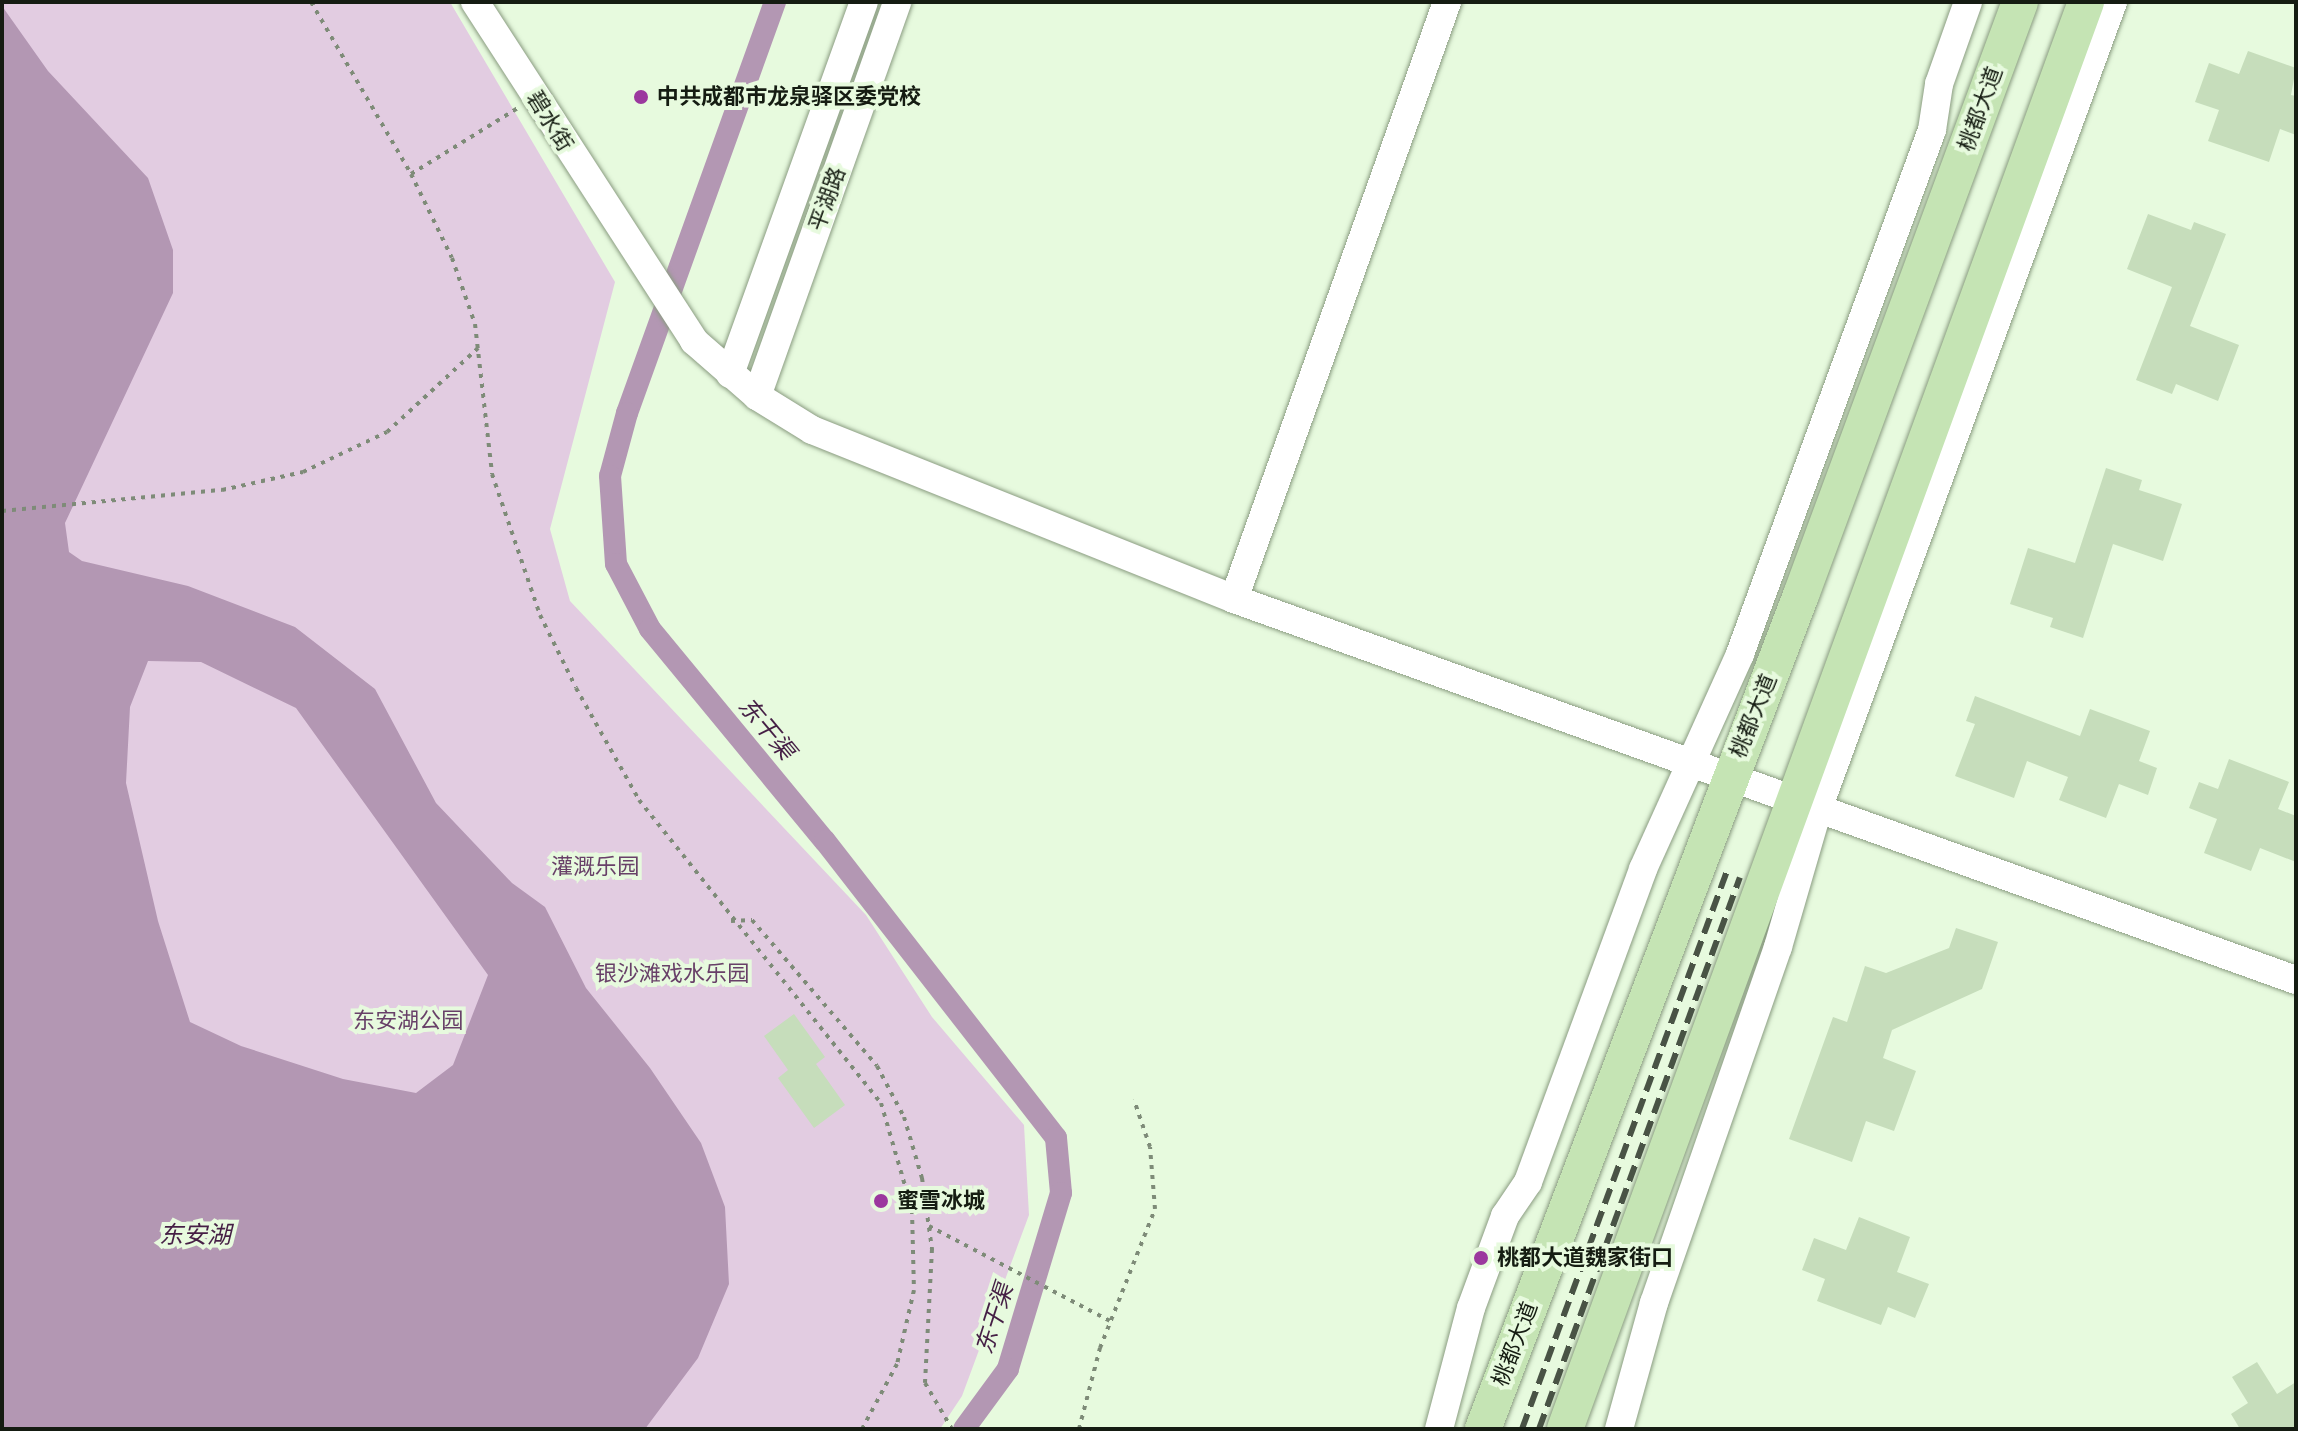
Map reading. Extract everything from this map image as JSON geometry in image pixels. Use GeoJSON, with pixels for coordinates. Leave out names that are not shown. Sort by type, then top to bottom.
{"type":"FeatureCollection","features":[{"type":"Feature","properties":{"kind":"main road","name":"桃都大道"},"geometry":{"type":"LineString","coordinates":[[1483,1429],[1728,777],[1801,595],[2020,2]]}},
{"type":"Feature","properties":{"kind":"main road"},"geometry":{"type":"LineString","coordinates":[[1565,1429],[1807,805],[2086,2]]}},
{"type":"Feature","properties":{"kind":"street","name":"碧水街"},"geometry":{"type":"LineString","coordinates":[[475,2],[625,239],[694,341],[757,396],[812,430],[1234,599],[2296,980]]}},
{"type":"Feature","properties":{"kind":"street","name":"平湖路"},"geometry":{"type":"LineString","coordinates":[[730,374],[864,2]]}},
{"type":"Feature","properties":{"kind":"street","name":"平湖路"},"geometry":{"type":"LineString","coordinates":[[757,396],[897,2]]}},
{"type":"Feature","properties":{"kind":"street"},"geometry":{"type":"LineString","coordinates":[[1234,599],[1447,2]]}},
{"type":"Feature","properties":{"kind":"street"},"geometry":{"type":"LineString","coordinates":[[1439,1429],[1455,1387],[1471,1308],[1505,1216],[1528,1182],[1643,869],[1694,764],[1740,654],[1932,130],[1939,84],[1968,2]]}},
{"type":"Feature","properties":{"kind":"street"},"geometry":{"type":"LineString","coordinates":[[1619,1429],[1654,1303],[1778,947],[1807,805],[2113,2]]}},
{"type":"Feature","properties":{"kind":"path"},"geometry":{"type":"LineString","coordinates":[[311,2],[411,174],[452,258],[475,324],[492,474],[540,615],[639,800],[731,921],[881,1103],[912,1210],[914,1290],[897,1364],[862,1429]]}},
{"type":"Feature","properties":{"kind":"path"},"geometry":{"type":"LineString","coordinates":[[411,174],[535,97]]}},
{"type":"Feature","properties":{"kind":"path"},"geometry":{"type":"LineString","coordinates":[[2,511],[141,500],[303,472],[387,432],[478,348]]}},
{"type":"Feature","properties":{"kind":"path"},"geometry":{"type":"LineString","coordinates":[[731,921],[752,920],[877,1066],[904,1117],[929,1226],[925,1383],[952,1429]]}},
{"type":"Feature","properties":{"kind":"path"},"geometry":{"type":"LineString","coordinates":[[1079,1429],[1110,1321],[1155,1209],[1150,1147],[1134,1100]]}},
{"type":"Feature","properties":{"kind":"path"},"geometry":{"type":"LineString","coordinates":[[929,1226],[1110,1321]]}},
{"type":"Feature","properties":{"kind":"green space","name":"东安湖公园"},"geometry":{"type":"Polygon","coordinates":[[[2,2],[450,2],[615,282],[550,529],[570,601],[866,915],[932,1017],[1024,1125],[1029,1215],[962,1396],[940,1429],[2,1429],[2,2]]]}},
{"type":"Feature","properties":{"kind":"water","name":"东安湖"},"geometry":{"type":"Polygon","coordinates":[[[2,6],[48,71],[148,178],[173,250],[173,293],[65,523],[69,552],[82,561],[188,586],[295,627],[375,689],[436,803],[512,883],[545,907],[586,988],[650,1068],[701,1143],[725,1207],[729,1284],[698,1358],[645,1429],[2,1429],[2,6]],[[148,661],[130,707],[126,783],[158,921],[190,1022],[241,1046],[343,1079],[416,1093],[453,1065],[488,975],[296,708],[201,662],[148,661]]]}},
{"type":"Feature","properties":{"kind":"building"},"geometry":{"type":"Polygon","coordinates":[[[2248,51],[2296,68],[2291,95],[2296,96],[2296,135],[2280,129],[2269,162],[2208,141],[2219,110],[2195,102],[2209,63],[2239,74],[2248,51]]]}},
{"type":"Feature","properties":{"kind":"building"},"geometry":{"type":"Polygon","coordinates":[[[2148,214],[2191,230],[2194,222],[2226,234],[2190,326],[2239,345],[2218,401],[2176,384],[2172,394],[2136,380],[2172,287],[2127,269],[2148,214]]]}},
{"type":"Feature","properties":{"kind":"building"},"geometry":{"type":"Polygon","coordinates":[[[2106,468],[2142,480],[2139,490],[2182,504],[2163,561],[2113,544],[2083,638],[2050,627],[2053,618],[2010,604],[2028,548],[2075,563],[2106,468]]]}},
{"type":"Feature","properties":{"kind":"building"},"geometry":{"type":"Polygon","coordinates":[[[1975,696],[2080,736],[2090,709],[2150,731],[2139,761],[2157,768],[2148,795],[2119,784],[2106,818],[2059,800],[2068,777],[2027,761],[2014,798],[1955,776],[1975,724],[1966,721],[1975,696]]]}},
{"type":"Feature","properties":{"kind":"building"},"geometry":{"type":"Polygon","coordinates":[[[2229,759],[2289,782],[2278,809],[2296,816],[2296,862],[2260,848],[2251,871],[2204,853],[2217,819],[2189,808],[2199,782],[2218,789],[2229,759]]]}},
{"type":"Feature","properties":{"kind":"building"},"geometry":{"type":"Polygon","coordinates":[[[1956,928],[1998,942],[1982,989],[1892,1030],[1883,1058],[1916,1071],[1894,1131],[1866,1121],[1852,1162],[1789,1139],[1833,1017],[1847,1022],[1865,966],[1886,973],[1949,948],[1956,928]]]}},
{"type":"Feature","properties":{"kind":"building"},"geometry":{"type":"Polygon","coordinates":[[[794,1014],[825,1057],[816,1064],[845,1105],[814,1128],[778,1078],[788,1070],[764,1036],[794,1014]]]}},
{"type":"Feature","properties":{"kind":"building"},"geometry":{"type":"Polygon","coordinates":[[[1859,1217],[1910,1237],[1897,1272],[1929,1284],[1915,1318],[1888,1307],[1881,1325],[1817,1301],[1825,1279],[1802,1270],[1814,1238],[1846,1250],[1859,1217]]]}},
{"type":"Feature","properties":{"kind":"building"},"geometry":{"type":"Polygon","coordinates":[[[2257,1362],[2277,1394],[2296,1382],[2296,1429],[2240,1429],[2231,1414],[2248,1403],[2232,1377],[2257,1362]]]}},
{"type":"Feature","properties":{"kind":"waterway","name":"东干渠"},"geometry":{"type":"LineString","coordinates":[[775,2],[627,413],[610,476],[616,564],[650,629],[825,841],[1056,1138],[1061,1193],[1008,1369],[964,1429]]}},
{"type":"Feature","properties":{"kind":"railway"},"geometry":{"type":"LineString","coordinates":[[1522,1429],[1727,871]]}},
{"type":"Feature","properties":{"kind":"railway"},"geometry":{"type":"LineString","coordinates":[[1539,1429],[1740,877]]}},
{"type":"Feature","properties":{"kind":"place","name":"中共成都市龙泉驿区委党校"},"geometry":{"type":"Point","coordinates":[641,97]}},
{"type":"Feature","properties":{"kind":"place","name":"蜜雪冰城"},"geometry":{"type":"Point","coordinates":[881,1201]}},
{"type":"Feature","properties":{"kind":"place","name":"桃都大道魏家街口"},"geometry":{"type":"Point","coordinates":[1481,1258]}},
{"type":"Feature","properties":{"kind":"park label","name":"灌溉乐园"},"geometry":{"type":"Point","coordinates":[595,867]}},
{"type":"Feature","properties":{"kind":"park label","name":"银沙滩戏水乐园"},"geometry":{"type":"Point","coordinates":[672,974]}}]}
